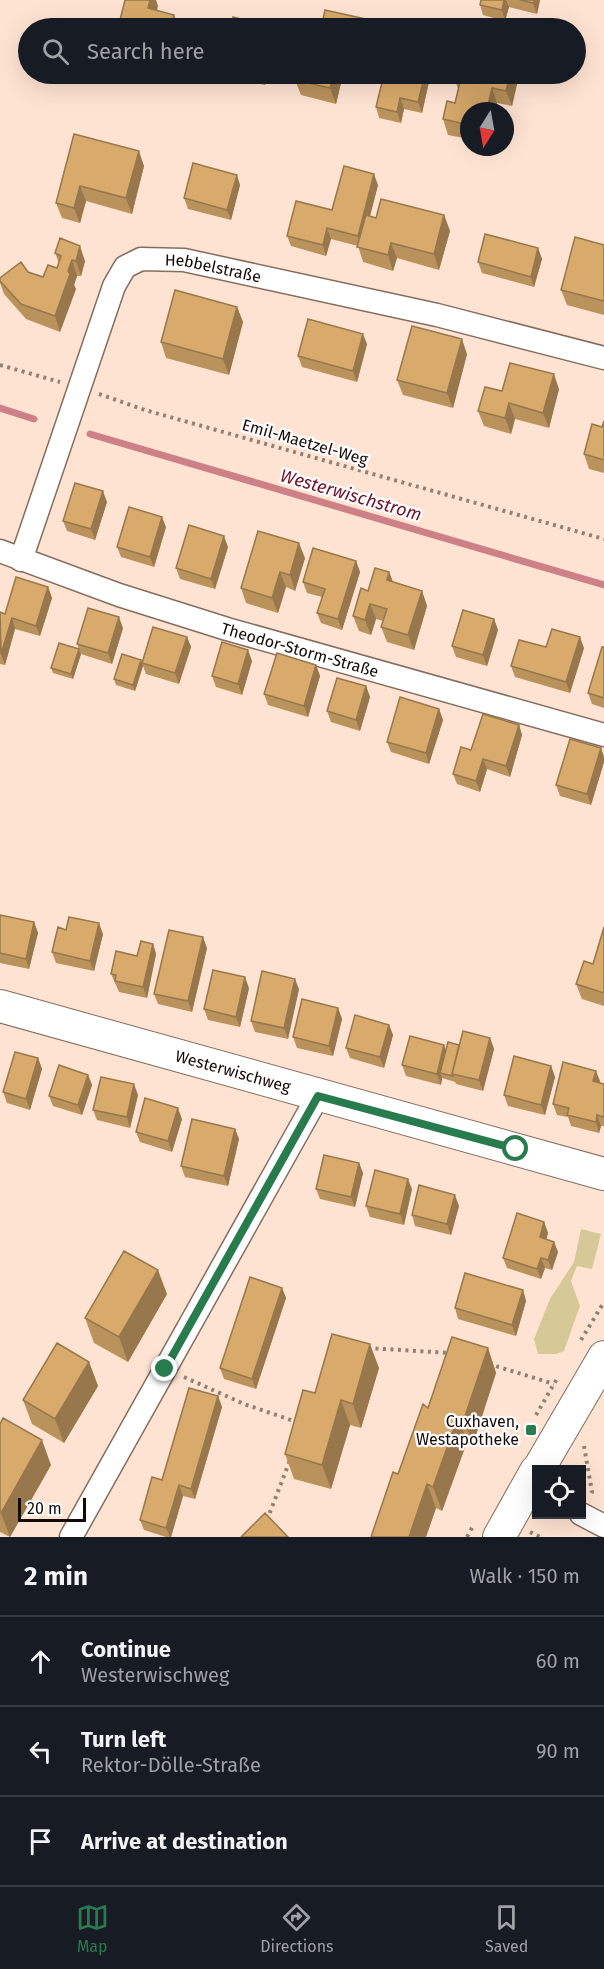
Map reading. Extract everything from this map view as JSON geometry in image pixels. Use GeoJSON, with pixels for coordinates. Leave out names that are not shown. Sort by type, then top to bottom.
{"type":"FeatureCollection","features":[{"type":"Feature","properties":{"kind":"street","name":"Hebbelstraße"},"geometry":{"type":"LineString","coordinates":[[21,560],[114,286],[125,267],[141,259],[184,260],[437,315],[604,358]]}},
{"type":"Feature","properties":{"kind":"street","name":"Theodor-Storm-Straße"},"geometry":{"type":"LineString","coordinates":[[0,551],[119,595],[227,629],[604,735]]}},
{"type":"Feature","properties":{"kind":"street","name":"Westerwischweg"},"geometry":{"type":"LineString","coordinates":[[0,1006],[604,1174]]}},
{"type":"Feature","properties":{"kind":"street"},"geometry":{"type":"LineString","coordinates":[[70,1537],[318,1096]]}},
{"type":"Feature","properties":{"kind":"street"},"geometry":{"type":"LineString","coordinates":[[542,1465],[604,1358]]}},
{"type":"Feature","properties":{"kind":"street"},"geometry":{"type":"LineString","coordinates":[[499,1537],[532,1482]]}},
{"type":"Feature","properties":{"kind":"street"},"geometry":{"type":"LineString","coordinates":[[586,1508],[604,1526]]}},
{"type":"Feature","properties":{"kind":"path","name":"Emil-Maetzel-Weg"},"geometry":{"type":"LineString","coordinates":[[0,365],[80,387],[145,410],[604,539]]}},
{"type":"Feature","properties":{"kind":"path"},"geometry":{"type":"LineString","coordinates":[[367,1348],[455,1354]]}},
{"type":"Feature","properties":{"kind":"path"},"geometry":{"type":"LineString","coordinates":[[488,1364],[554,1384]]}},
{"type":"Feature","properties":{"kind":"path"},"geometry":{"type":"LineString","coordinates":[[165,1369],[244,1404],[303,1424]]}},
{"type":"Feature","properties":{"kind":"path"},"geometry":{"type":"LineString","coordinates":[[583,1436],[592,1492],[586,1505]]}},
{"type":"Feature","properties":{"kind":"path"},"geometry":{"type":"LineString","coordinates":[[266,1521],[293,1452]]}},
{"type":"Feature","properties":{"kind":"shaded area"},"geometry":{"type":"Polygon","coordinates":[[[581,1229],[601,1234],[592,1269],[577,1266],[571,1281],[580,1306],[564,1351],[557,1354],[538,1354],[534,1339],[550,1299],[574,1262],[581,1229]]]}},
{"type":"Feature","properties":{"kind":"building"},"geometry":{"type":"Polygon","coordinates":[[[125,0],[150,0],[148,8],[174,15],[173,18],[120,18],[125,0]]]}},
{"type":"Feature","properties":{"kind":"building"},"geometry":{"type":"Polygon","coordinates":[[[481,0],[504,0],[502,10],[480,5],[481,0]]]}},
{"type":"Feature","properties":{"kind":"building"},"geometry":{"type":"Polygon","coordinates":[[[325,10],[361,18],[323,18],[325,10]]]}},
{"type":"Feature","properties":{"kind":"building"},"geometry":{"type":"Polygon","coordinates":[[[312,84],[331,84],[330,88],[312,84]]]}},
{"type":"Feature","properties":{"kind":"building"},"geometry":{"type":"Polygon","coordinates":[[[382,84],[422,84],[418,102],[400,98],[397,112],[376,107],[382,84]]]}},
{"type":"Feature","properties":{"kind":"building"},"geometry":{"type":"Polygon","coordinates":[[[460,84],[508,84],[506,91],[492,88],[489,102],[460,102],[460,123],[443,119],[447,101],[455,103],[460,84]]]}},
{"type":"Feature","properties":{"kind":"building"},"geometry":{"type":"Polygon","coordinates":[[[74,134],[139,151],[126,198],[80,186],[74,208],[56,203],[74,134]]]}},
{"type":"Feature","properties":{"kind":"building"},"geometry":{"type":"Polygon","coordinates":[[[193,163],[237,175],[227,210],[184,198],[193,163]]]}},
{"type":"Feature","properties":{"kind":"building"},"geometry":{"type":"Polygon","coordinates":[[[344,166],[374,174],[358,236],[327,228],[323,245],[287,236],[296,201],[332,210],[344,166]]]}},
{"type":"Feature","properties":{"kind":"building"},"geometry":{"type":"Polygon","coordinates":[[[381,199],[444,215],[434,254],[391,243],[388,255],[357,247],[366,215],[376,218],[381,199]]]}},
{"type":"Feature","properties":{"kind":"building"},"geometry":{"type":"Polygon","coordinates":[[[485,234],[538,248],[531,277],[478,262],[485,234]]]}},
{"type":"Feature","properties":{"kind":"building"},"geometry":{"type":"Polygon","coordinates":[[[575,237],[604,245],[604,301],[561,290],[575,237]]]}},
{"type":"Feature","properties":{"kind":"building"},"geometry":{"type":"Polygon","coordinates":[[[60,238],[80,246],[76,261],[72,260],[68,271],[70,274],[55,316],[21,304],[0,281],[0,278],[21,262],[28,272],[43,277],[48,265],[57,268],[61,256],[55,253],[60,238]]]}},
{"type":"Feature","properties":{"kind":"building"},"geometry":{"type":"Polygon","coordinates":[[[175,290],[237,307],[223,359],[161,342],[175,290]]]}},
{"type":"Feature","properties":{"kind":"building"},"geometry":{"type":"Polygon","coordinates":[[[308,319],[363,334],[353,371],[298,356],[308,319]]]}},
{"type":"Feature","properties":{"kind":"building"},"geometry":{"type":"Polygon","coordinates":[[[412,326],[462,339],[447,393],[397,380],[412,326]]]}},
{"type":"Feature","properties":{"kind":"building"},"geometry":{"type":"Polygon","coordinates":[[[510,363],[554,374],[543,413],[509,403],[505,418],[478,411],[485,387],[502,391],[510,363]]]}},
{"type":"Feature","properties":{"kind":"building"},"geometry":{"type":"Polygon","coordinates":[[[604,421],[604,460],[584,454],[592,424],[602,427],[604,421]]]}},
{"type":"Feature","properties":{"kind":"building"},"geometry":{"type":"Polygon","coordinates":[[[75,483],[103,491],[91,529],[63,521],[75,483]]]}},
{"type":"Feature","properties":{"kind":"building"},"geometry":{"type":"Polygon","coordinates":[[[129,507],[162,517],[150,557],[117,547],[129,507]]]}},
{"type":"Feature","properties":{"kind":"building"},"geometry":{"type":"Polygon","coordinates":[[[189,525],[224,536],[211,579],[176,568],[189,525]]]}},
{"type":"Feature","properties":{"kind":"building"},"geometry":{"type":"Polygon","coordinates":[[[258,531],[299,543],[290,575],[280,572],[272,598],[241,588],[258,531]]]}},
{"type":"Feature","properties":{"kind":"building"},"geometry":{"type":"Polygon","coordinates":[[[313,548],[356,561],[338,619],[317,613],[325,589],[303,582],[313,548]]]}},
{"type":"Feature","properties":{"kind":"building"},"geometry":{"type":"Polygon","coordinates":[[[375,568],[389,572],[387,580],[422,591],[408,635],[381,627],[387,609],[370,604],[365,620],[353,616],[361,588],[368,591],[375,568]]]}},
{"type":"Feature","properties":{"kind":"building"},"geometry":{"type":"Polygon","coordinates":[[[16,577],[48,587],[36,626],[12,618],[1,654],[0,612],[5,614],[16,577]]]}},
{"type":"Feature","properties":{"kind":"building"},"geometry":{"type":"Polygon","coordinates":[[[88,608],[119,617],[108,653],[77,644],[88,608]]]}},
{"type":"Feature","properties":{"kind":"building"},"geometry":{"type":"Polygon","coordinates":[[[463,610],[494,619],[483,655],[452,646],[463,610]]]}},
{"type":"Feature","properties":{"kind":"building"},"geometry":{"type":"Polygon","coordinates":[[[153,627],[187,637],[175,673],[142,663],[153,627]]]}},
{"type":"Feature","properties":{"kind":"building"},"geometry":{"type":"Polygon","coordinates":[[[552,629],[580,637],[566,682],[511,666],[519,640],[546,647],[552,629]]]}},
{"type":"Feature","properties":{"kind":"building"},"geometry":{"type":"Polygon","coordinates":[[[222,642],[248,650],[238,684],[212,676],[222,642]]]}},
{"type":"Feature","properties":{"kind":"building"},"geometry":{"type":"Polygon","coordinates":[[[59,643],[79,649],[71,674],[51,668],[59,643]]]}},
{"type":"Feature","properties":{"kind":"building"},"geometry":{"type":"Polygon","coordinates":[[[602,647],[604,647],[604,698],[588,693],[602,647]]]}},
{"type":"Feature","properties":{"kind":"building"},"geometry":{"type":"Polygon","coordinates":[[[277,653],[316,665],[304,706],[264,694],[277,653]]]}},
{"type":"Feature","properties":{"kind":"building"},"geometry":{"type":"Polygon","coordinates":[[[122,654],[141,660],[133,685],[114,679],[122,654]]]}},
{"type":"Feature","properties":{"kind":"building"},"geometry":{"type":"Polygon","coordinates":[[[337,678],[366,686],[356,720],[327,711],[337,678]]]}},
{"type":"Feature","properties":{"kind":"building"},"geometry":{"type":"Polygon","coordinates":[[[400,697],[439,709],[426,753],[387,742],[400,697]]]}},
{"type":"Feature","properties":{"kind":"building"},"geometry":{"type":"Polygon","coordinates":[[[483,714],[519,725],[506,766],[483,759],[476,781],[453,774],[461,747],[471,750],[483,714]]]}},
{"type":"Feature","properties":{"kind":"building"},"geometry":{"type":"Polygon","coordinates":[[[570,739],[601,748],[587,794],[556,785],[570,739]]]}},
{"type":"Feature","properties":{"kind":"building"},"geometry":{"type":"Polygon","coordinates":[[[0,915],[34,922],[26,959],[0,953],[0,915]]]}},
{"type":"Feature","properties":{"kind":"building"},"geometry":{"type":"Polygon","coordinates":[[[69,917],[99,923],[90,961],[52,952],[58,927],[66,930],[69,917]]]}},
{"type":"Feature","properties":{"kind":"building"},"geometry":{"type":"Polygon","coordinates":[[[604,927],[604,993],[576,984],[584,961],[593,964],[604,927]]]}},
{"type":"Feature","properties":{"kind":"building"},"geometry":{"type":"Polygon","coordinates":[[[169,930],[203,937],[188,1001],[154,994],[169,930]]]}},
{"type":"Feature","properties":{"kind":"building"},"geometry":{"type":"Polygon","coordinates":[[[141,941],[153,944],[143,987],[115,981],[116,975],[111,974],[116,951],[137,956],[141,941]]]}},
{"type":"Feature","properties":{"kind":"building"},"geometry":{"type":"Polygon","coordinates":[[[213,970],[245,977],[236,1017],[204,1009],[213,970]]]}},
{"type":"Feature","properties":{"kind":"building"},"geometry":{"type":"Polygon","coordinates":[[[262,971],[295,979],[284,1028],[251,1021],[262,971]]]}},
{"type":"Feature","properties":{"kind":"building"},"geometry":{"type":"Polygon","coordinates":[[[302,999],[338,1008],[329,1046],[293,1037],[302,999]]]}},
{"type":"Feature","properties":{"kind":"building"},"geometry":{"type":"Polygon","coordinates":[[[355,1015],[389,1025],[380,1057],[346,1048],[355,1015]]]}},
{"type":"Feature","properties":{"kind":"building"},"geometry":{"type":"Polygon","coordinates":[[[463,1031],[490,1038],[479,1080],[452,1074],[463,1031]]]}},
{"type":"Feature","properties":{"kind":"building"},"geometry":{"type":"Polygon","coordinates":[[[410,1036],[444,1045],[437,1074],[402,1065],[410,1036]]]}},
{"type":"Feature","properties":{"kind":"building"},"geometry":{"type":"Polygon","coordinates":[[[448,1042],[459,1045],[453,1076],[440,1073],[448,1042]]]}},
{"type":"Feature","properties":{"kind":"building"},"geometry":{"type":"Polygon","coordinates":[[[15,1052],[38,1058],[26,1099],[3,1092],[15,1052]]]}},
{"type":"Feature","properties":{"kind":"building"},"geometry":{"type":"Polygon","coordinates":[[[514,1056],[551,1066],[541,1105],[504,1095],[514,1056]]]}},
{"type":"Feature","properties":{"kind":"building"},"geometry":{"type":"Polygon","coordinates":[[[563,1062],[596,1071],[593,1081],[604,1084],[604,1117],[597,1115],[596,1122],[567,1115],[569,1108],[553,1104],[563,1062]]]}},
{"type":"Feature","properties":{"kind":"building"},"geometry":{"type":"Polygon","coordinates":[[[59,1065],[88,1075],[78,1105],[49,1096],[59,1065]]]}},
{"type":"Feature","properties":{"kind":"building"},"geometry":{"type":"Polygon","coordinates":[[[101,1077],[134,1084],[127,1117],[93,1110],[101,1077]]]}},
{"type":"Feature","properties":{"kind":"building"},"geometry":{"type":"Polygon","coordinates":[[[145,1098],[178,1108],[168,1141],[136,1132],[145,1098]]]}},
{"type":"Feature","properties":{"kind":"building"},"geometry":{"type":"Polygon","coordinates":[[[192,1119],[235,1129],[224,1176],[181,1166],[192,1119]]]}},
{"type":"Feature","properties":{"kind":"building"},"geometry":{"type":"Polygon","coordinates":[[[324,1155],[359,1163],[351,1197],[316,1189],[324,1155]]]}},
{"type":"Feature","properties":{"kind":"building"},"geometry":{"type":"Polygon","coordinates":[[[375,1170],[408,1179],[400,1214],[366,1206],[375,1170]]]}},
{"type":"Feature","properties":{"kind":"building"},"geometry":{"type":"Polygon","coordinates":[[[419,1185],[455,1195],[447,1224],[412,1215],[419,1185]]]}},
{"type":"Feature","properties":{"kind":"building"},"geometry":{"type":"Polygon","coordinates":[[[517,1213],[544,1222],[540,1237],[554,1242],[548,1260],[541,1258],[537,1269],[503,1258],[517,1213]]]}},
{"type":"Feature","properties":{"kind":"building"},"geometry":{"type":"Polygon","coordinates":[[[124,1251],[158,1270],[119,1337],[85,1318],[124,1251]]]}},
{"type":"Feature","properties":{"kind":"building"},"geometry":{"type":"Polygon","coordinates":[[[465,1273],[523,1290],[512,1325],[455,1308],[465,1273]]]}},
{"type":"Feature","properties":{"kind":"building"},"geometry":{"type":"Polygon","coordinates":[[[250,1277],[282,1288],[252,1379],[220,1368],[250,1277]]]}},
{"type":"Feature","properties":{"kind":"building"},"geometry":{"type":"Polygon","coordinates":[[[332,1334],[370,1344],[353,1404],[341,1400],[322,1465],[285,1454],[303,1390],[315,1393],[332,1334]]]}},
{"type":"Feature","properties":{"kind":"building"},"geometry":{"type":"Polygon","coordinates":[[[452,1337],[488,1348],[464,1419],[458,1417],[433,1487],[427,1484],[409,1537],[371,1537],[393,1472],[398,1474],[423,1404],[428,1408],[452,1337]]]}},
{"type":"Feature","properties":{"kind":"building"},"geometry":{"type":"Polygon","coordinates":[[[57,1343],[89,1362],[55,1419],[23,1400],[57,1343]]]}},
{"type":"Feature","properties":{"kind":"building"},"geometry":{"type":"Polygon","coordinates":[[[189,1388],[218,1396],[191,1489],[179,1485],[166,1528],[140,1520],[152,1477],[162,1480],[189,1388]]]}},
{"type":"Feature","properties":{"kind":"building"},"geometry":{"type":"Polygon","coordinates":[[[3,1418],[42,1440],[1,1513],[0,1424],[3,1418]]]}},
{"type":"Feature","properties":{"kind":"building"},"geometry":{"type":"Polygon","coordinates":[[[265,1513],[288,1537],[241,1537],[265,1513]]]}},
{"type":"Feature","properties":{"kind":"waterway","name":"Westerwischstrom"},"geometry":{"type":"LineString","coordinates":[[0,408],[34,419]]}},
{"type":"Feature","properties":{"kind":"waterway","name":"Westerwischstrom"},"geometry":{"type":"LineString","coordinates":[[90,434],[604,585]]}},
{"type":"Feature","properties":{"kind":"place","name":"Cuxhaven, Westapotheke"},"geometry":{"type":"Point","coordinates":[531,1430]}},
{"type":"Feature","properties":{"kind":"route"},"geometry":{"type":"LineString","coordinates":[[165,1369],[318,1096],[516,1149]]}}]}
